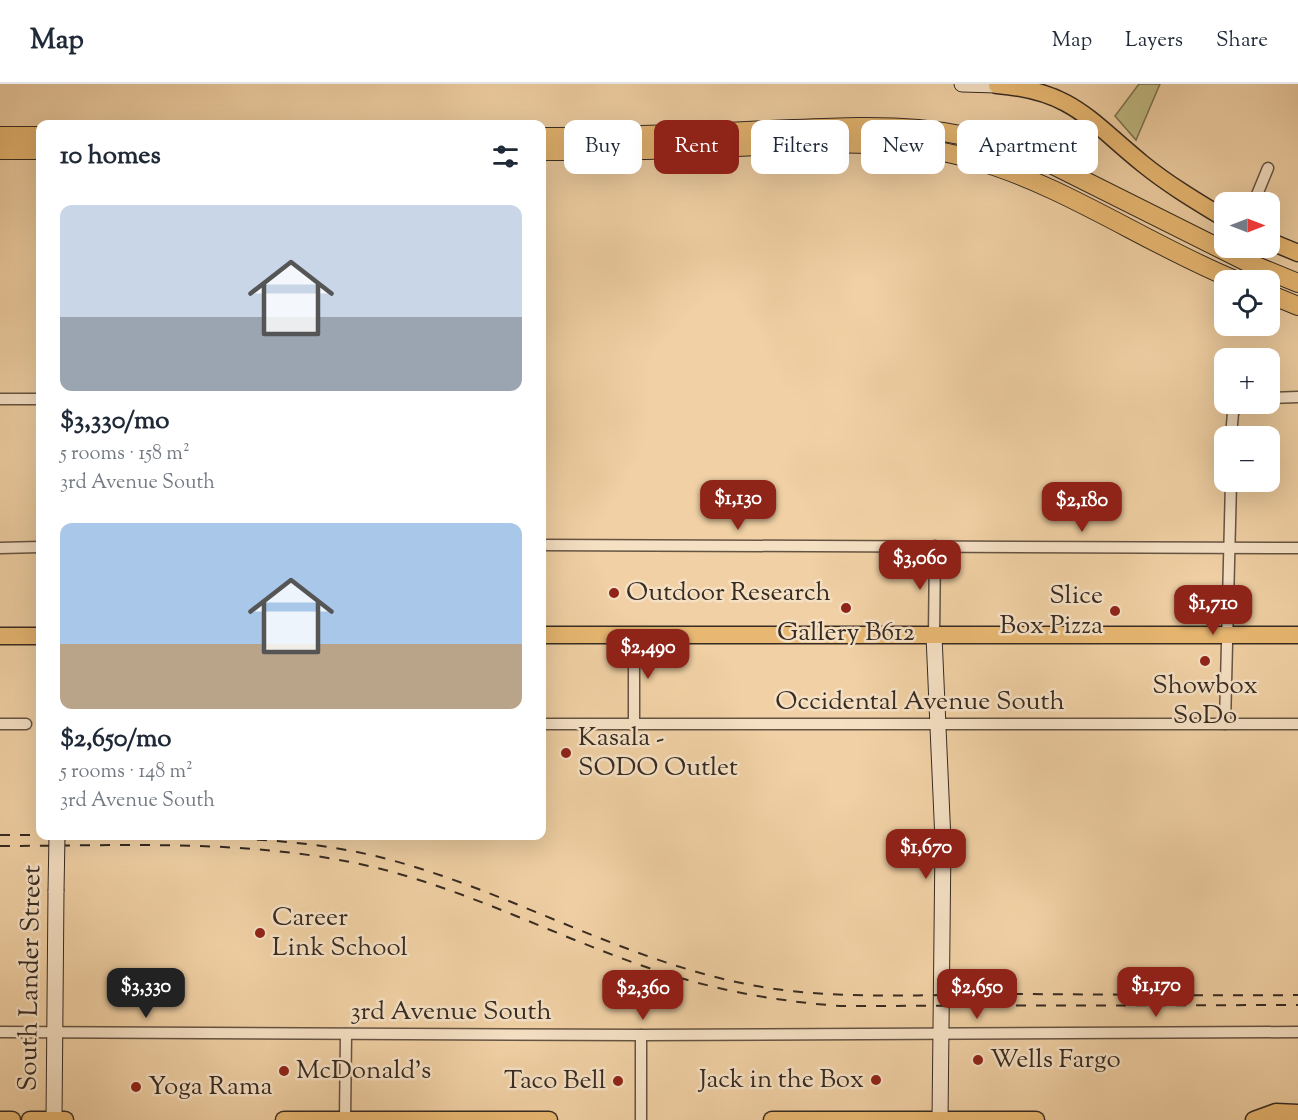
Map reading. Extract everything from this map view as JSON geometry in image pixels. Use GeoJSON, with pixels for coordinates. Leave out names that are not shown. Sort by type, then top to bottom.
{"type":"FeatureCollection","features":[{"type":"Feature","properties":{"kind":"highway"},"geometry":{"type":"LineString","coordinates":[[546,137],[893,125],[963,134],[1019,150],[1081,177],[1249,263],[1298,283]]}},
{"type":"Feature","properties":{"kind":"highway"},"geometry":{"type":"LineString","coordinates":[[0,136],[36,136]]}},
{"type":"Feature","properties":{"kind":"highway"},"geometry":{"type":"LineString","coordinates":[[546,151],[644,151],[842,144],[932,151],[969,158],[1067,194],[1215,270]]}},
{"type":"Feature","properties":{"kind":"highway"},"geometry":{"type":"LineString","coordinates":[[0,150],[36,150]]}},
{"type":"Feature","properties":{"kind":"highway"},"geometry":{"type":"LineString","coordinates":[[1280,299],[1298,306]]}},
{"type":"Feature","properties":{"kind":"main road"},"geometry":{"type":"LineString","coordinates":[[962,84],[997,85],[1043,92],[1077,108],[1182,193],[1214,212]]}},
{"type":"Feature","properties":{"kind":"main road"},"geometry":{"type":"LineString","coordinates":[[1280,246],[1298,253]]}},
{"type":"Feature","properties":{"kind":"main road"},"geometry":{"type":"LineString","coordinates":[[546,635],[1298,635]]}},
{"type":"Feature","properties":{"kind":"main road"},"geometry":{"type":"LineString","coordinates":[[0,636],[36,636]]}},
{"type":"Feature","properties":{"kind":"main road"},"geometry":{"type":"LineString","coordinates":[[934,636],[936,724],[943,841],[940,1120]]}},
{"type":"Feature","properties":{"kind":"main road","name":"South Lander Street"},"geometry":{"type":"LineString","coordinates":[[54,1120],[57,840]]}},
{"type":"Feature","properties":{"kind":"main road"},"geometry":{"type":"LineString","coordinates":[[1254,1120],[1276,1112],[1298,1113]]}},
{"type":"Feature","properties":{"kind":"main road"},"geometry":{"type":"LineString","coordinates":[[0,1120],[12,1120]]}},
{"type":"Feature","properties":{"kind":"main road"},"geometry":{"type":"LineString","coordinates":[[30,1120],[65,1120]]}},
{"type":"Feature","properties":{"kind":"main road"},"geometry":{"type":"LineString","coordinates":[[284,1120],[549,1120]]}},
{"type":"Feature","properties":{"kind":"main road"},"geometry":{"type":"LineString","coordinates":[[772,1120],[1036,1120]]}},
{"type":"Feature","properties":{"kind":"street"},"geometry":{"type":"LineString","coordinates":[[1258,192],[1268,168]]}},
{"type":"Feature","properties":{"kind":"street"},"geometry":{"type":"LineString","coordinates":[[1280,398],[1298,397]]}},
{"type":"Feature","properties":{"kind":"street"},"geometry":{"type":"LineString","coordinates":[[0,399],[36,399]]}},
{"type":"Feature","properties":{"kind":"street"},"geometry":{"type":"LineString","coordinates":[[1225,724],[1231,492]]}},
{"type":"Feature","properties":{"kind":"street"},"geometry":{"type":"LineString","coordinates":[[546,545],[1298,548]]}},
{"type":"Feature","properties":{"kind":"street"},"geometry":{"type":"LineString","coordinates":[[934,636],[935,546]]}},
{"type":"Feature","properties":{"kind":"street"},"geometry":{"type":"LineString","coordinates":[[0,548],[36,547]]}},
{"type":"Feature","properties":{"kind":"street"},"geometry":{"type":"LineString","coordinates":[[634,635],[634,724]]}},
{"type":"Feature","properties":{"kind":"street"},"geometry":{"type":"LineString","coordinates":[[0,724],[26,724]]}},
{"type":"Feature","properties":{"kind":"street","name":"Occidental Avenue South"},"geometry":{"type":"LineString","coordinates":[[546,724],[1298,724]]}},
{"type":"Feature","properties":{"kind":"street","name":"3rd Avenue South"},"geometry":{"type":"LineString","coordinates":[[0,1032],[641,1035],[1298,1032]]}},
{"type":"Feature","properties":{"kind":"street"},"geometry":{"type":"LineString","coordinates":[[345,1120],[346,1034]]}},
{"type":"Feature","properties":{"kind":"street"},"geometry":{"type":"LineString","coordinates":[[641,1035],[641,1120]]}},
{"type":"Feature","properties":{"kind":"shaded area"},"geometry":{"type":"Polygon","coordinates":[[[1139,84],[1160,84],[1136,140],[1115,116],[1139,84]]]}},
{"type":"Feature","properties":{"kind":"railway"},"geometry":{"type":"LineString","coordinates":[[0,835],[36,835]]}},
{"type":"Feature","properties":{"kind":"railway"},"geometry":{"type":"LineString","coordinates":[[264,840],[328,847],[391,860],[481,890],[659,960],[704,974],[781,990],[872,996],[1298,995]]}},
{"type":"Feature","properties":{"kind":"railway"},"geometry":{"type":"LineString","coordinates":[[0,846],[199,846],[298,854],[347,862],[428,883],[670,975],[717,988],[790,1001],[840,1006],[1298,1005]]}},
{"type":"Feature","properties":{"kind":"place","name":"Outdoor Research"},"geometry":{"type":"Point","coordinates":[614,593]}},
{"type":"Feature","properties":{"kind":"place","name":"Gallery B612"},"geometry":{"type":"Point","coordinates":[846,608]}},
{"type":"Feature","properties":{"kind":"place","name":"Slice Box Pizza"},"geometry":{"type":"Point","coordinates":[1115,611]}},
{"type":"Feature","properties":{"kind":"place","name":"Showbox SoDo"},"geometry":{"type":"Point","coordinates":[1205,661]}},
{"type":"Feature","properties":{"kind":"place","name":"Kasala - SODO Outlet"},"geometry":{"type":"Point","coordinates":[566,753]}},
{"type":"Feature","properties":{"kind":"place","name":"Career Link School"},"geometry":{"type":"Point","coordinates":[260,933]}},
{"type":"Feature","properties":{"kind":"place","name":"Wells Fargo"},"geometry":{"type":"Point","coordinates":[978,1060]}},
{"type":"Feature","properties":{"kind":"place","name":"McDonald's"},"geometry":{"type":"Point","coordinates":[284,1071]}},
{"type":"Feature","properties":{"kind":"place","name":"Jack in the Box"},"geometry":{"type":"Point","coordinates":[876,1080]}},
{"type":"Feature","properties":{"kind":"place","name":"Taco Bell"},"geometry":{"type":"Point","coordinates":[618,1081]}},
{"type":"Feature","properties":{"kind":"place","name":"Yoga Rama"},"geometry":{"type":"Point","coordinates":[136,1087]}}]}
